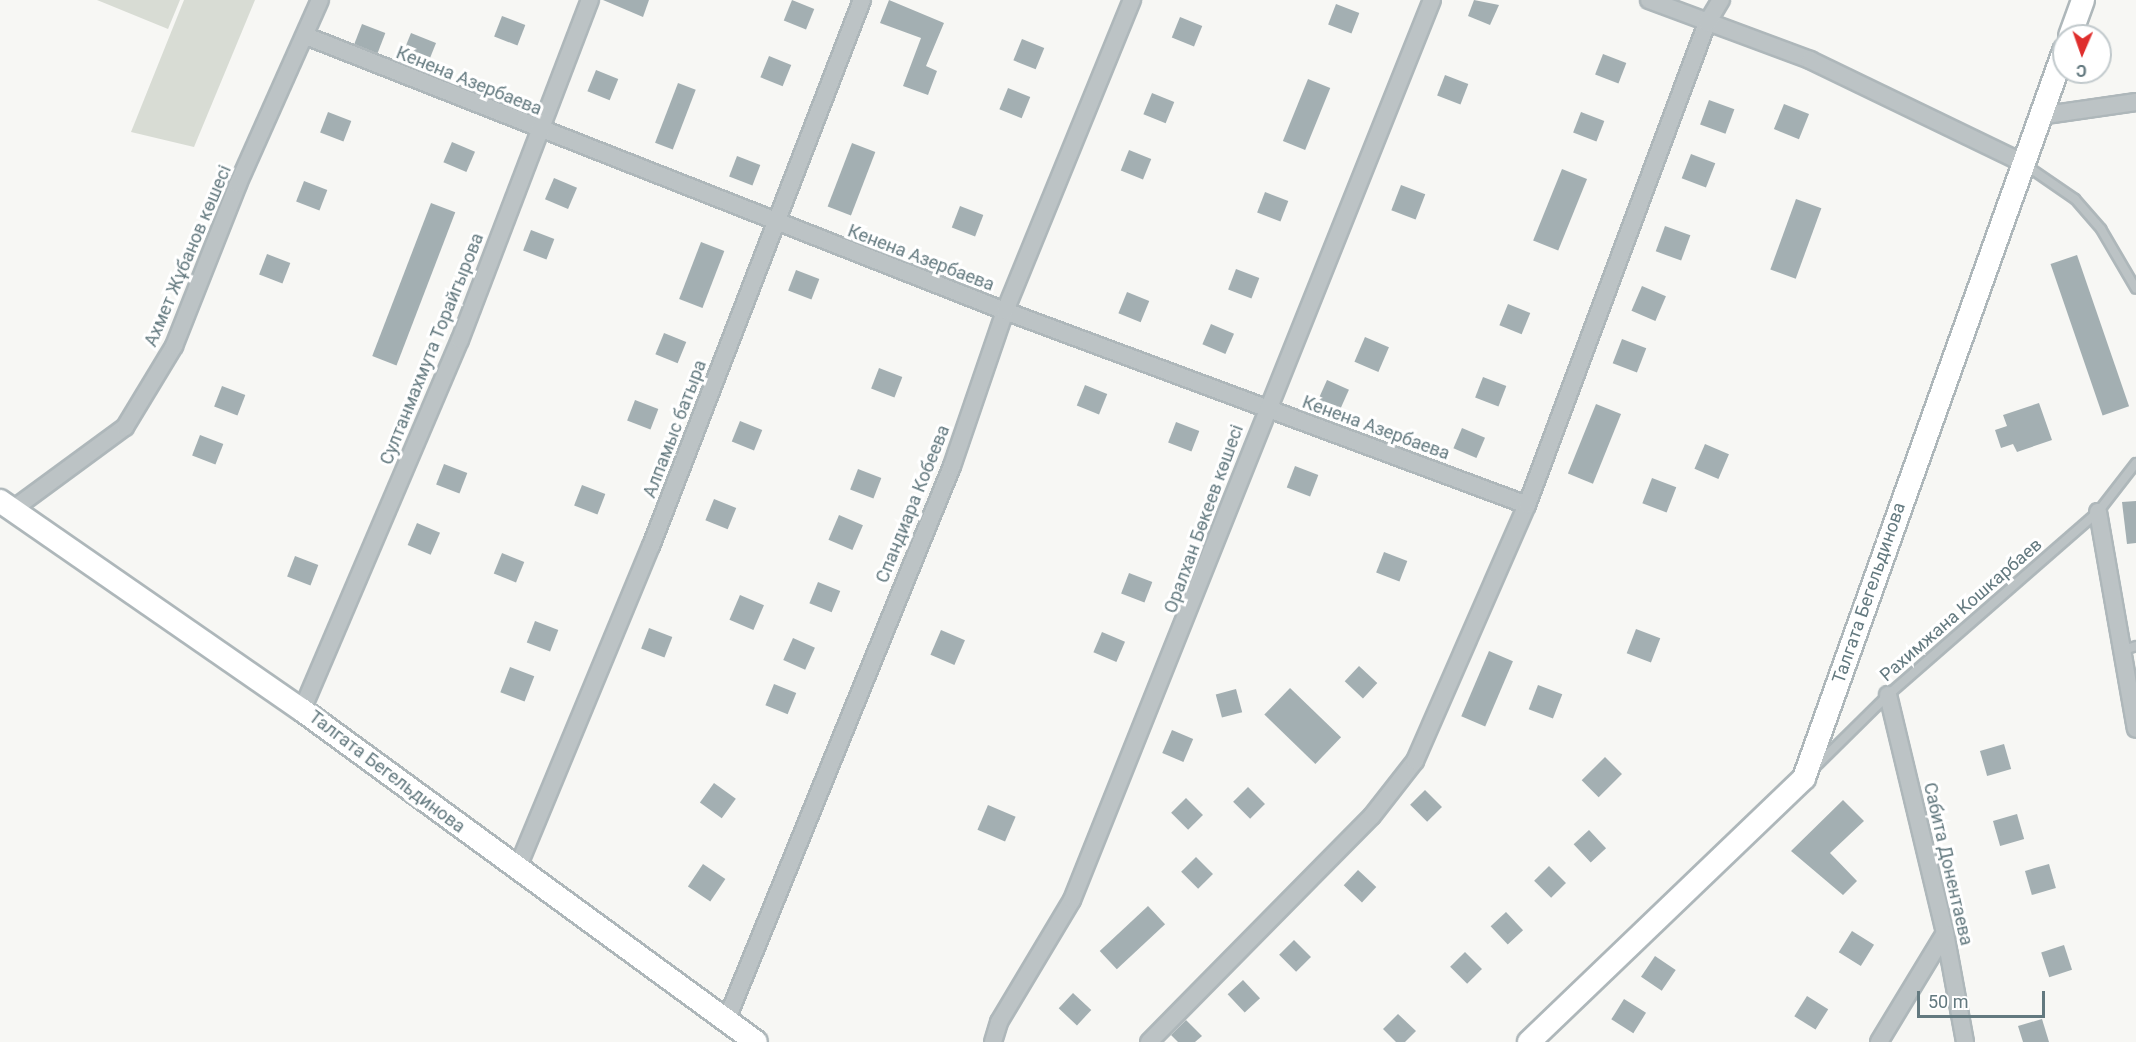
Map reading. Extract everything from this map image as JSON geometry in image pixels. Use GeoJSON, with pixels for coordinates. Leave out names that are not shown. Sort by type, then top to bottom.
{"type":"FeatureCollection","features":[{"type":"Feature","properties":{"kind":"street","name":"Ахмет Жұбанов көшесі"},"geometry":{"type":"LineString","coordinates":[[6,506],[125,427],[174,346],[238,184],[321,0]]}},
{"type":"Feature","properties":{"kind":"street","name":"Султанмахмута Торайгырова"},"geometry":{"type":"LineString","coordinates":[[302,710],[460,340],[590,0]]}},
{"type":"Feature","properties":{"kind":"street","name":"Алпамыс батыра"},"geometry":{"type":"LineString","coordinates":[[517,869],[651,546],[862,0]]}},
{"type":"Feature","properties":{"kind":"street","name":"Спандиара Кобеева"},"geometry":{"type":"LineString","coordinates":[[726,1021],[952,466],[1005,311],[1132,0]]}},
{"type":"Feature","properties":{"kind":"street","name":"Оралхан Бөкеев көшесі"},"geometry":{"type":"LineString","coordinates":[[993,1042],[999,1022],[1072,900],[1216,552],[1265,408],[1432,0]]}},
{"type":"Feature","properties":{"kind":"street"},"geometry":{"type":"LineString","coordinates":[[1649,0],[1810,60],[2020,162]]}},
{"type":"Feature","properties":{"kind":"street"},"geometry":{"type":"LineString","coordinates":[[1149,1042],[1372,816],[1415,761],[1527,505],[1707,23],[1721,0]]}},
{"type":"Feature","properties":{"kind":"street"},"geometry":{"type":"LineString","coordinates":[[2074,24],[2083,0]]}},
{"type":"Feature","properties":{"kind":"street","name":"Кенена Азербаева"},"geometry":{"type":"LineString","coordinates":[[306,36],[774,223],[1527,505]]}},
{"type":"Feature","properties":{"kind":"street","name":"Талгата Бегельдинова"},"geometry":{"type":"LineString","coordinates":[[1529,1042],[1804,778],[2020,162],[2052,82]]}},
{"type":"Feature","properties":{"kind":"street"},"geometry":{"type":"LineString","coordinates":[[2039,116],[2136,102]]}},
{"type":"Feature","properties":{"kind":"street","name":"Талгата Бегельдинова"},"geometry":{"type":"LineString","coordinates":[[6,506],[302,710],[756,1042]]}},
{"type":"Feature","properties":{"kind":"street"},"geometry":{"type":"LineString","coordinates":[[2098,512],[2128,649],[2136,729]]}},
{"type":"Feature","properties":{"kind":"street","name":"Сабита Донентаева"},"geometry":{"type":"LineString","coordinates":[[1888,696],[1946,933],[1965,1042]]}},
{"type":"Feature","properties":{"kind":"street"},"geometry":{"type":"LineString","coordinates":[[1879,1042],[1946,933]]}},
{"type":"Feature","properties":{"kind":"lane"},"geometry":{"type":"LineString","coordinates":[[2020,162],[2075,199],[2101,229],[2136,289]]}},
{"type":"Feature","properties":{"kind":"lane","name":"Рахимжана Кошкарбаев"},"geometry":{"type":"LineString","coordinates":[[1804,778],[1888,696],[2098,512],[2136,463]]}},
{"type":"Feature","properties":{"kind":"shaded area"},"geometry":{"type":"Polygon","coordinates":[[[97,0],[180,0],[168,29],[97,0]]]}},
{"type":"Feature","properties":{"kind":"shaded area"},"geometry":{"type":"Polygon","coordinates":[[[184,0],[255,0],[194,147],[131,132],[184,0]]]}},
{"type":"Feature","properties":{"kind":"building"},"geometry":{"type":"Polygon","coordinates":[[[603,0],[649,0],[643,17],[603,0]]]}},
{"type":"Feature","properties":{"kind":"building"},"geometry":{"type":"Polygon","coordinates":[[[792,0],[814,9],[806,29],[784,20],[792,0]]]}},
{"type":"Feature","properties":{"kind":"building"},"geometry":{"type":"Polygon","coordinates":[[[889,0],[944,23],[926,66],[937,71],[928,95],[903,86],[921,38],[880,23],[889,0]]]}},
{"type":"Feature","properties":{"kind":"building"},"geometry":{"type":"Polygon","coordinates":[[[1474,0],[1499,5],[1490,25],[1468,16],[1474,0]]]}},
{"type":"Feature","properties":{"kind":"building"},"geometry":{"type":"Polygon","coordinates":[[[1336,4],[1359,13],[1351,33],[1328,25],[1336,4]]]}},
{"type":"Feature","properties":{"kind":"building"},"geometry":{"type":"Polygon","coordinates":[[[502,16],[525,25],[517,45],[494,37],[502,16]]]}},
{"type":"Feature","properties":{"kind":"building"},"geometry":{"type":"Polygon","coordinates":[[[1180,17],[1202,26],[1194,46],[1172,37],[1180,17]]]}},
{"type":"Feature","properties":{"kind":"building"},"geometry":{"type":"Polygon","coordinates":[[[362,24],[385,33],[377,53],[354,45],[362,24]]]}},
{"type":"Feature","properties":{"kind":"building"},"geometry":{"type":"Polygon","coordinates":[[[411,33],[436,43],[426,68],[401,58],[411,33]]]}},
{"type":"Feature","properties":{"kind":"building"},"geometry":{"type":"Polygon","coordinates":[[[1022,39],[1044,48],[1036,69],[1013,60],[1022,39]]]}},
{"type":"Feature","properties":{"kind":"building"},"geometry":{"type":"Polygon","coordinates":[[[1603,54],[1626,63],[1618,83],[1595,75],[1603,54]]]}},
{"type":"Feature","properties":{"kind":"building"},"geometry":{"type":"Polygon","coordinates":[[[769,56],[791,65],[783,86],[760,77],[769,56]]]}},
{"type":"Feature","properties":{"kind":"building"},"geometry":{"type":"Polygon","coordinates":[[[596,70],[618,79],[610,100],[587,91],[596,70]]]}},
{"type":"Feature","properties":{"kind":"building"},"geometry":{"type":"Polygon","coordinates":[[[1445,75],[1468,84],[1460,104],[1437,96],[1445,75]]]}},
{"type":"Feature","properties":{"kind":"building"},"geometry":{"type":"Polygon","coordinates":[[[1308,79],[1330,88],[1305,150],[1283,141],[1308,79]]]}},
{"type":"Feature","properties":{"kind":"building"},"geometry":{"type":"Polygon","coordinates":[[[678,83],[696,90],[673,150],[655,143],[678,83]]]}},
{"type":"Feature","properties":{"kind":"building"},"geometry":{"type":"Polygon","coordinates":[[[1008,88],[1030,97],[1022,118],[999,109],[1008,88]]]}},
{"type":"Feature","properties":{"kind":"building"},"geometry":{"type":"Polygon","coordinates":[[[1152,93],[1174,102],[1166,123],[1143,114],[1152,93]]]}},
{"type":"Feature","properties":{"kind":"building"},"geometry":{"type":"Polygon","coordinates":[[[1709,100],[1734,109],[1725,134],[1700,124],[1709,100]]]}},
{"type":"Feature","properties":{"kind":"building"},"geometry":{"type":"Polygon","coordinates":[[[1784,104],[1809,114],[1799,139],[1774,129],[1784,104]]]}},
{"type":"Feature","properties":{"kind":"building"},"geometry":{"type":"Polygon","coordinates":[[[328,112],[351,121],[343,141],[320,133],[328,112]]]}},
{"type":"Feature","properties":{"kind":"building"},"geometry":{"type":"Polygon","coordinates":[[[1581,112],[1604,121],[1596,141],[1573,133],[1581,112]]]}},
{"type":"Feature","properties":{"kind":"building"},"geometry":{"type":"Polygon","coordinates":[[[452,142],[475,152],[466,172],[443,162],[452,142]]]}},
{"type":"Feature","properties":{"kind":"building"},"geometry":{"type":"Polygon","coordinates":[[[852,143],[875,152],[851,215],[828,206],[852,143]]]}},
{"type":"Feature","properties":{"kind":"building"},"geometry":{"type":"Polygon","coordinates":[[[1129,150],[1151,159],[1143,179],[1121,170],[1129,150]]]}},
{"type":"Feature","properties":{"kind":"building"},"geometry":{"type":"Polygon","coordinates":[[[1691,154],[1715,163],[1706,188],[1682,178],[1691,154]]]}},
{"type":"Feature","properties":{"kind":"building"},"geometry":{"type":"Polygon","coordinates":[[[737,156],[760,165],[752,185],[729,177],[737,156]]]}},
{"type":"Feature","properties":{"kind":"building"},"geometry":{"type":"Polygon","coordinates":[[[1562,169],[1587,179],[1558,251],[1533,240],[1562,169]]]}},
{"type":"Feature","properties":{"kind":"building"},"geometry":{"type":"Polygon","coordinates":[[[554,178],[577,188],[568,209],[545,199],[554,178]]]}},
{"type":"Feature","properties":{"kind":"building"},"geometry":{"type":"Polygon","coordinates":[[[304,181],[327,190],[319,210],[296,202],[304,181]]]}},
{"type":"Feature","properties":{"kind":"building"},"geometry":{"type":"Polygon","coordinates":[[[1401,185],[1425,194],[1416,220],[1391,210],[1401,185]]]}},
{"type":"Feature","properties":{"kind":"building"},"geometry":{"type":"Polygon","coordinates":[[[1265,192],[1288,201],[1280,221],[1257,213],[1265,192]]]}},
{"type":"Feature","properties":{"kind":"building"},"geometry":{"type":"Polygon","coordinates":[[[1796,199],[1821,208],[1796,279],[1770,269],[1796,199]]]}},
{"type":"Feature","properties":{"kind":"building"},"geometry":{"type":"Polygon","coordinates":[[[431,203],[455,212],[397,365],[372,356],[431,203]]]}},
{"type":"Feature","properties":{"kind":"building"},"geometry":{"type":"Polygon","coordinates":[[[960,206],[983,215],[975,236],[952,227],[960,206]]]}},
{"type":"Feature","properties":{"kind":"building"},"geometry":{"type":"Polygon","coordinates":[[[1665,226],[1690,235],[1681,261],[1656,251],[1665,226]]]}},
{"type":"Feature","properties":{"kind":"building"},"geometry":{"type":"Polygon","coordinates":[[[531,230],[554,239],[546,259],[523,251],[531,230]]]}},
{"type":"Feature","properties":{"kind":"building"},"geometry":{"type":"Polygon","coordinates":[[[701,242],[724,251],[702,308],[679,299],[701,242]]]}},
{"type":"Feature","properties":{"kind":"building"},"geometry":{"type":"Polygon","coordinates":[[[267,254],[290,263],[282,283],[259,275],[267,254]]]}},
{"type":"Feature","properties":{"kind":"building"},"geometry":{"type":"Polygon","coordinates":[[[2077,255],[2129,406],[2103,415],[2051,264],[2077,255]]]}},
{"type":"Feature","properties":{"kind":"building"},"geometry":{"type":"Polygon","coordinates":[[[1236,269],[1259,278],[1251,298],[1228,290],[1236,269]]]}},
{"type":"Feature","properties":{"kind":"building"},"geometry":{"type":"Polygon","coordinates":[[[796,270],[819,279],[811,299],[788,291],[796,270]]]}},
{"type":"Feature","properties":{"kind":"building"},"geometry":{"type":"Polygon","coordinates":[[[1642,286],[1666,296],[1655,321],[1631,311],[1642,286]]]}},
{"type":"Feature","properties":{"kind":"building"},"geometry":{"type":"Polygon","coordinates":[[[1127,292],[1149,301],[1141,322],[1118,313],[1127,292]]]}},
{"type":"Feature","properties":{"kind":"building"},"geometry":{"type":"Polygon","coordinates":[[[1508,304],[1530,313],[1522,334],[1499,325],[1508,304]]]}},
{"type":"Feature","properties":{"kind":"building"},"geometry":{"type":"Polygon","coordinates":[[[1211,324],[1234,334],[1225,354],[1202,344],[1211,324]]]}},
{"type":"Feature","properties":{"kind":"building"},"geometry":{"type":"Polygon","coordinates":[[[664,333],[686,342],[678,363],[655,354],[664,333]]]}},
{"type":"Feature","properties":{"kind":"building"},"geometry":{"type":"Polygon","coordinates":[[[1365,337],[1389,347],[1378,372],[1354,362],[1365,337]]]}},
{"type":"Feature","properties":{"kind":"building"},"geometry":{"type":"Polygon","coordinates":[[[1622,339],[1646,348],[1637,373],[1613,363],[1622,339]]]}},
{"type":"Feature","properties":{"kind":"building"},"geometry":{"type":"Polygon","coordinates":[[[879,368],[902,377],[894,397],[871,389],[879,368]]]}},
{"type":"Feature","properties":{"kind":"building"},"geometry":{"type":"Polygon","coordinates":[[[1483,377],[1506,386],[1498,406],[1475,398],[1483,377]]]}},
{"type":"Feature","properties":{"kind":"building"},"geometry":{"type":"Polygon","coordinates":[[[1327,380],[1349,390],[1340,411],[1318,401],[1327,380]]]}},
{"type":"Feature","properties":{"kind":"building"},"geometry":{"type":"Polygon","coordinates":[[[1085,385],[1107,394],[1099,414],[1077,405],[1085,385]]]}},
{"type":"Feature","properties":{"kind":"building"},"geometry":{"type":"Polygon","coordinates":[[[222,386],[245,395],[237,415],[214,407],[222,386]]]}},
{"type":"Feature","properties":{"kind":"building"},"geometry":{"type":"Polygon","coordinates":[[[635,400],[658,409],[650,429],[627,421],[635,400]]]}},
{"type":"Feature","properties":{"kind":"building"},"geometry":{"type":"Polygon","coordinates":[[[2039,403],[2052,440],[2017,452],[2013,444],[2001,448],[1995,430],[2007,426],[2003,415],[2039,403]]]}},
{"type":"Feature","properties":{"kind":"building"},"geometry":{"type":"Polygon","coordinates":[[[1596,404],[1621,414],[1593,484],[1568,474],[1596,404]]]}},
{"type":"Feature","properties":{"kind":"building"},"geometry":{"type":"Polygon","coordinates":[[[740,421],[762,430],[754,450],[732,441],[740,421]]]}},
{"type":"Feature","properties":{"kind":"building"},"geometry":{"type":"Polygon","coordinates":[[[1176,422],[1199,431],[1191,451],[1168,443],[1176,422]]]}},
{"type":"Feature","properties":{"kind":"building"},"geometry":{"type":"Polygon","coordinates":[[[1462,428],[1485,438],[1476,458],[1453,448],[1462,428]]]}},
{"type":"Feature","properties":{"kind":"building"},"geometry":{"type":"Polygon","coordinates":[[[200,435],[223,444],[215,464],[192,456],[200,435]]]}},
{"type":"Feature","properties":{"kind":"building"},"geometry":{"type":"Polygon","coordinates":[[[1705,444],[1729,454],[1718,479],[1694,469],[1705,444]]]}},
{"type":"Feature","properties":{"kind":"building"},"geometry":{"type":"Polygon","coordinates":[[[444,464],[467,473],[459,493],[436,485],[444,464]]]}},
{"type":"Feature","properties":{"kind":"building"},"geometry":{"type":"Polygon","coordinates":[[[1295,466],[1318,475],[1310,496],[1287,487],[1295,466]]]}},
{"type":"Feature","properties":{"kind":"building"},"geometry":{"type":"Polygon","coordinates":[[[858,469],[881,478],[873,498],[850,490],[858,469]]]}},
{"type":"Feature","properties":{"kind":"building"},"geometry":{"type":"Polygon","coordinates":[[[1652,478],[1676,487],[1667,513],[1642,503],[1652,478]]]}},
{"type":"Feature","properties":{"kind":"building"},"geometry":{"type":"Polygon","coordinates":[[[582,485],[605,494],[597,514],[574,506],[582,485]]]}},
{"type":"Feature","properties":{"kind":"building"},"geometry":{"type":"Polygon","coordinates":[[[714,499],[736,508],[728,529],[705,520],[714,499]]]}},
{"type":"Feature","properties":{"kind":"building"},"geometry":{"type":"Polygon","coordinates":[[[2136,501],[2136,543],[2127,544],[2122,502],[2136,501]]]}},
{"type":"Feature","properties":{"kind":"building"},"geometry":{"type":"Polygon","coordinates":[[[839,515],[863,525],[852,550],[828,540],[839,515]]]}},
{"type":"Feature","properties":{"kind":"building"},"geometry":{"type":"Polygon","coordinates":[[[417,523],[440,533],[431,555],[408,545],[417,523]]]}},
{"type":"Feature","properties":{"kind":"building"},"geometry":{"type":"Polygon","coordinates":[[[1384,552],[1407,561],[1399,581],[1376,573],[1384,552]]]}},
{"type":"Feature","properties":{"kind":"building"},"geometry":{"type":"Polygon","coordinates":[[[502,553],[524,562],[516,582],[494,573],[502,553]]]}},
{"type":"Feature","properties":{"kind":"building"},"geometry":{"type":"Polygon","coordinates":[[[295,556],[318,565],[310,585],[287,577],[295,556]]]}},
{"type":"Feature","properties":{"kind":"building"},"geometry":{"type":"Polygon","coordinates":[[[1129,573],[1152,582],[1144,602],[1121,594],[1129,573]]]}},
{"type":"Feature","properties":{"kind":"building"},"geometry":{"type":"Polygon","coordinates":[[[818,582],[840,591],[832,612],[809,603],[818,582]]]}},
{"type":"Feature","properties":{"kind":"building"},"geometry":{"type":"Polygon","coordinates":[[[740,595],[764,605],[753,630],[729,620],[740,595]]]}},
{"type":"Feature","properties":{"kind":"building"},"geometry":{"type":"Polygon","coordinates":[[[535,621],[558,630],[550,651],[527,642],[535,621]]]}},
{"type":"Feature","properties":{"kind":"building"},"geometry":{"type":"Polygon","coordinates":[[[649,628],[672,637],[664,657],[641,649],[649,628]]]}},
{"type":"Feature","properties":{"kind":"building"},"geometry":{"type":"Polygon","coordinates":[[[1636,629],[1660,638],[1651,663],[1627,653],[1636,629]]]}},
{"type":"Feature","properties":{"kind":"building"},"geometry":{"type":"Polygon","coordinates":[[[941,630],[965,640],[954,665],[930,655],[941,630]]]}},
{"type":"Feature","properties":{"kind":"building"},"geometry":{"type":"Polygon","coordinates":[[[1102,632],[1125,642],[1116,662],[1093,652],[1102,632]]]}},
{"type":"Feature","properties":{"kind":"building"},"geometry":{"type":"Polygon","coordinates":[[[793,638],[815,648],[805,670],[783,660],[793,638]]]}},
{"type":"Feature","properties":{"kind":"building"},"geometry":{"type":"Polygon","coordinates":[[[1489,651],[1513,661],[1485,727],[1461,716],[1489,651]]]}},
{"type":"Feature","properties":{"kind":"building"},"geometry":{"type":"Polygon","coordinates":[[[1359,666],[1377,683],[1363,698],[1345,681],[1359,666]]]}},
{"type":"Feature","properties":{"kind":"building"},"geometry":{"type":"Polygon","coordinates":[[[510,667],[534,676],[525,702],[500,692],[510,667]]]}},
{"type":"Feature","properties":{"kind":"building"},"geometry":{"type":"Polygon","coordinates":[[[774,684],[796,693],[788,714],[765,705],[774,684]]]}},
{"type":"Feature","properties":{"kind":"building"},"geometry":{"type":"Polygon","coordinates":[[[1538,685],[1562,694],[1553,719],[1529,709],[1538,685]]]}},
{"type":"Feature","properties":{"kind":"building"},"geometry":{"type":"Polygon","coordinates":[[[1290,688],[1341,737],[1315,764],[1264,715],[1290,688]]]}},
{"type":"Feature","properties":{"kind":"building"},"geometry":{"type":"Polygon","coordinates":[[[1236,689],[1242,712],[1222,718],[1216,694],[1236,689]]]}},
{"type":"Feature","properties":{"kind":"building"},"geometry":{"type":"Polygon","coordinates":[[[1172,730],[1193,739],[1183,762],[1162,753],[1172,730]]]}},
{"type":"Feature","properties":{"kind":"building"},"geometry":{"type":"Polygon","coordinates":[[[2004,744],[2011,769],[1987,776],[1980,751],[2004,744]]]}},
{"type":"Feature","properties":{"kind":"building"},"geometry":{"type":"Polygon","coordinates":[[[1605,757],[1622,774],[1599,797],[1582,780],[1605,757]]]}},
{"type":"Feature","properties":{"kind":"building"},"geometry":{"type":"Polygon","coordinates":[[[714,783],[736,799],[722,818],[700,802],[714,783]]]}},
{"type":"Feature","properties":{"kind":"building"},"geometry":{"type":"Polygon","coordinates":[[[1248,787],[1265,804],[1250,819],[1233,802],[1248,787]]]}},
{"type":"Feature","properties":{"kind":"building"},"geometry":{"type":"Polygon","coordinates":[[[1425,790],[1442,807],[1427,822],[1410,805],[1425,790]]]}},
{"type":"Feature","properties":{"kind":"building"},"geometry":{"type":"Polygon","coordinates":[[[1186,798],[1203,815],[1188,830],[1171,813],[1186,798]]]}},
{"type":"Feature","properties":{"kind":"building"},"geometry":{"type":"Polygon","coordinates":[[[1843,800],[1864,821],[1830,853],[1857,881],[1843,895],[1791,851],[1843,800]]]}},
{"type":"Feature","properties":{"kind":"building"},"geometry":{"type":"Polygon","coordinates":[[[988,805],[1016,817],[1005,842],[977,830],[988,805]]]}},
{"type":"Feature","properties":{"kind":"building"},"geometry":{"type":"Polygon","coordinates":[[[2017,814],[2024,839],[2000,846],[1993,821],[2017,814]]]}},
{"type":"Feature","properties":{"kind":"building"},"geometry":{"type":"Polygon","coordinates":[[[1589,830],[1606,848],[1591,863],[1574,844],[1589,830]]]}},
{"type":"Feature","properties":{"kind":"building"},"geometry":{"type":"Polygon","coordinates":[[[1196,857],[1213,874],[1198,889],[1181,872],[1196,857]]]}},
{"type":"Feature","properties":{"kind":"building"},"geometry":{"type":"Polygon","coordinates":[[[703,864],[725,879],[710,901],[688,886],[703,864]]]}},
{"type":"Feature","properties":{"kind":"building"},"geometry":{"type":"Polygon","coordinates":[[[2049,864],[2056,888],[2032,895],[2025,871],[2049,864]]]}},
{"type":"Feature","properties":{"kind":"building"},"geometry":{"type":"Polygon","coordinates":[[[1549,866],[1566,883],[1551,898],[1534,881],[1549,866]]]}},
{"type":"Feature","properties":{"kind":"building"},"geometry":{"type":"Polygon","coordinates":[[[1358,870],[1376,887],[1362,902],[1344,885],[1358,870]]]}},
{"type":"Feature","properties":{"kind":"building"},"geometry":{"type":"Polygon","coordinates":[[[1148,906],[1165,924],[1117,969],[1100,951],[1148,906]]]}},
{"type":"Feature","properties":{"kind":"building"},"geometry":{"type":"Polygon","coordinates":[[[1506,912],[1523,930],[1508,945],[1491,926],[1506,912]]]}},
{"type":"Feature","properties":{"kind":"building"},"geometry":{"type":"Polygon","coordinates":[[[1852,931],[1874,945],[1861,966],[1839,952],[1852,931]]]}},
{"type":"Feature","properties":{"kind":"building"},"geometry":{"type":"Polygon","coordinates":[[[1294,940],[1311,957],[1296,972],[1279,955],[1294,940]]]}},
{"type":"Feature","properties":{"kind":"building"},"geometry":{"type":"Polygon","coordinates":[[[2064,945],[2072,970],[2049,977],[2041,952],[2064,945]]]}},
{"type":"Feature","properties":{"kind":"building"},"geometry":{"type":"Polygon","coordinates":[[[1465,952],[1482,969],[1467,984],[1450,967],[1465,952]]]}},
{"type":"Feature","properties":{"kind":"building"},"geometry":{"type":"Polygon","coordinates":[[[1655,956],[1676,970],[1662,991],[1641,977],[1655,956]]]}},
{"type":"Feature","properties":{"kind":"building"},"geometry":{"type":"Polygon","coordinates":[[[1243,980],[1260,998],[1245,1013],[1228,994],[1243,980]]]}},
{"type":"Feature","properties":{"kind":"building"},"geometry":{"type":"Polygon","coordinates":[[[1073,993],[1091,1010],[1077,1025],[1059,1008],[1073,993]]]}},
{"type":"Feature","properties":{"kind":"building"},"geometry":{"type":"Polygon","coordinates":[[[1807,996],[1828,1009],[1815,1030],[1794,1016],[1807,996]]]}},
{"type":"Feature","properties":{"kind":"building"},"geometry":{"type":"Polygon","coordinates":[[[1624,999],[1646,1013],[1633,1033],[1611,1019],[1624,999]]]}},
{"type":"Feature","properties":{"kind":"building"},"geometry":{"type":"Polygon","coordinates":[[[1398,1014],[1416,1031],[1405,1042],[1396,1042],[1383,1029],[1398,1014]]]}},
{"type":"Feature","properties":{"kind":"building"},"geometry":{"type":"Polygon","coordinates":[[[2042,1019],[2049,1042],[2023,1042],[2018,1026],[2042,1019]]]}},
{"type":"Feature","properties":{"kind":"building"},"geometry":{"type":"Polygon","coordinates":[[[1186,1020],[1202,1036],[1195,1042],[1178,1042],[1171,1035],[1186,1020]]]}}]}
